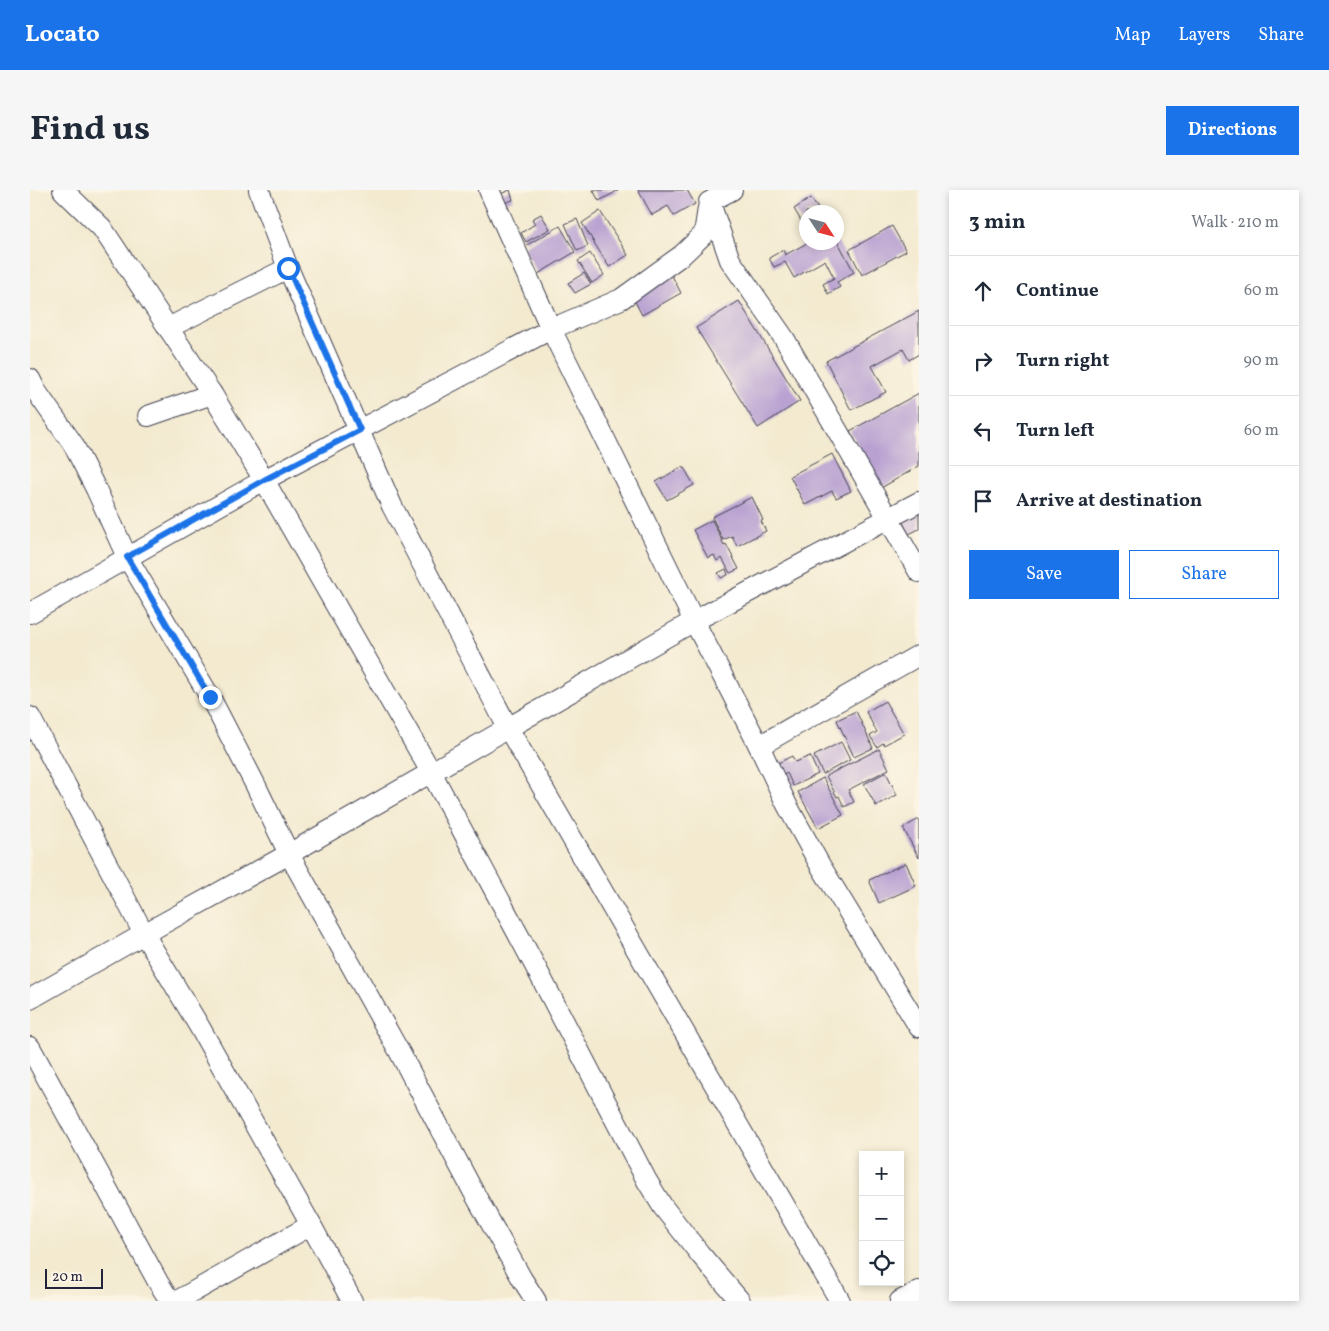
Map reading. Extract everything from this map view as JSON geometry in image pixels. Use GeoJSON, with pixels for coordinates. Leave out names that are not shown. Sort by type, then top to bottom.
{"type":"FeatureCollection","features":[{"type":"Feature","properties":{"kind":"street"},"geometry":{"type":"LineString","coordinates":[[63,190],[102,228],[212,394],[264,480],[431,772],[647,1181],[663,1207],[740,1301]]}},
{"type":"Feature","properties":{"kind":"street"},"geometry":{"type":"LineString","coordinates":[[259,190],[288,268],[392,506],[508,728],[840,1301]]}},
{"type":"Feature","properties":{"kind":"street"},"geometry":{"type":"LineString","coordinates":[[489,190],[551,329],[694,621],[759,746],[787,805],[820,865],[919,1027]]}},
{"type":"Feature","properties":{"kind":"street"},"geometry":{"type":"LineString","coordinates":[[707,196],[732,190]]}},
{"type":"Feature","properties":{"kind":"street"},"geometry":{"type":"LineString","coordinates":[[30,612],[264,480],[551,329],[621,299],[682,255],[704,234],[707,196]]}},
{"type":"Feature","properties":{"kind":"street"},"geometry":{"type":"LineString","coordinates":[[707,196],[730,260],[784,338],[919,572]]}},
{"type":"Feature","properties":{"kind":"street"},"geometry":{"type":"LineString","coordinates":[[168,328],[288,268]]}},
{"type":"Feature","properties":{"kind":"street"},"geometry":{"type":"LineString","coordinates":[[30,379],[36,391],[73,444],[127,557],[210,697],[289,854],[400,1053],[473,1191],[536,1301]]}},
{"type":"Feature","properties":{"kind":"street"},"geometry":{"type":"LineString","coordinates":[[148,416],[212,394]]}},
{"type":"Feature","properties":{"kind":"street"},"geometry":{"type":"LineString","coordinates":[[30,999],[289,854],[694,621],[919,502]]}},
{"type":"Feature","properties":{"kind":"street"},"geometry":{"type":"LineString","coordinates":[[759,746],[919,655]]}},
{"type":"Feature","properties":{"kind":"street"},"geometry":{"type":"LineString","coordinates":[[30,717],[144,934],[311,1225],[352,1301]]}},
{"type":"Feature","properties":{"kind":"street"},"geometry":{"type":"LineString","coordinates":[[30,1047],[170,1301]]}},
{"type":"Feature","properties":{"kind":"street"},"geometry":{"type":"LineString","coordinates":[[177,1301],[311,1225]]}},
{"type":"Feature","properties":{"kind":"street"},"geometry":{"type":"LineString","coordinates":[[900,1301],[919,1291]]}},
{"type":"Feature","properties":{"kind":"building"},"geometry":{"type":"Polygon","coordinates":[[[510,190],[513,200],[501,204],[498,195],[510,190]]]}},
{"type":"Feature","properties":{"kind":"building"},"geometry":{"type":"Polygon","coordinates":[[[593,190],[619,190],[599,201],[593,190]]]}},
{"type":"Feature","properties":{"kind":"building"},"geometry":{"type":"Polygon","coordinates":[[[638,190],[687,190],[695,204],[674,216],[668,206],[652,215],[638,190]]]}},
{"type":"Feature","properties":{"kind":"building"},"geometry":{"type":"Polygon","coordinates":[[[811,198],[816,205],[800,205],[811,198]]]}},
{"type":"Feature","properties":{"kind":"building"},"geometry":{"type":"Polygon","coordinates":[[[799,206],[799,217],[794,209],[799,206]]]}},
{"type":"Feature","properties":{"kind":"building"},"geometry":{"type":"Polygon","coordinates":[[[600,211],[628,255],[609,267],[582,223],[600,211]]]}},
{"type":"Feature","properties":{"kind":"building"},"geometry":{"type":"Polygon","coordinates":[[[541,214],[550,229],[526,242],[521,233],[535,224],[532,219],[541,214]]]}},
{"type":"Feature","properties":{"kind":"building"},"geometry":{"type":"Polygon","coordinates":[[[577,219],[588,246],[577,251],[565,224],[577,219]]]}},
{"type":"Feature","properties":{"kind":"building"},"geometry":{"type":"Polygon","coordinates":[[[560,226],[575,252],[538,274],[523,247],[560,226]]]}},
{"type":"Feature","properties":{"kind":"building"},"geometry":{"type":"Polygon","coordinates":[[[892,226],[906,251],[862,275],[849,250],[892,226]]]}},
{"type":"Feature","properties":{"kind":"building"},"geometry":{"type":"Polygon","coordinates":[[[799,247],[799,250],[842,250],[854,272],[837,282],[840,287],[828,294],[823,284],[834,278],[825,260],[794,278],[785,262],[774,267],[769,258],[783,250],[785,255],[799,247]]]}},
{"type":"Feature","properties":{"kind":"building"},"geometry":{"type":"Polygon","coordinates":[[[590,253],[604,275],[592,283],[578,261],[590,253]]]}},
{"type":"Feature","properties":{"kind":"building"},"geometry":{"type":"Polygon","coordinates":[[[584,273],[591,284],[575,293],[568,283],[584,273]]]}},
{"type":"Feature","properties":{"kind":"building"},"geometry":{"type":"Polygon","coordinates":[[[671,274],[681,293],[642,315],[632,296],[671,274]]]}},
{"type":"Feature","properties":{"kind":"building"},"geometry":{"type":"Polygon","coordinates":[[[739,301],[800,401],[758,428],[696,328],[739,301]]]}},
{"type":"Feature","properties":{"kind":"building"},"geometry":{"type":"Polygon","coordinates":[[[919,311],[919,354],[909,360],[903,349],[872,366],[886,392],[851,410],[826,361],[919,311]]]}},
{"type":"Feature","properties":{"kind":"building"},"geometry":{"type":"Polygon","coordinates":[[[919,393],[919,466],[881,488],[850,431],[919,393]]]}},
{"type":"Feature","properties":{"kind":"building"},"geometry":{"type":"Polygon","coordinates":[[[832,454],[851,491],[836,498],[832,491],[805,505],[790,476],[832,454]]]}},
{"type":"Feature","properties":{"kind":"building"},"geometry":{"type":"Polygon","coordinates":[[[683,466],[694,485],[667,500],[656,482],[683,466]]]}},
{"type":"Feature","properties":{"kind":"building"},"geometry":{"type":"Polygon","coordinates":[[[752,497],[766,531],[737,546],[732,536],[723,540],[712,517],[752,497]]]}},
{"type":"Feature","properties":{"kind":"building"},"geometry":{"type":"Polygon","coordinates":[[[919,504],[919,529],[909,534],[899,515],[919,504]]]}},
{"type":"Feature","properties":{"kind":"building"},"geometry":{"type":"Polygon","coordinates":[[[712,520],[724,545],[726,544],[739,569],[730,573],[722,558],[717,561],[714,555],[708,558],[693,530],[712,520]]]}},
{"type":"Feature","properties":{"kind":"building"},"geometry":{"type":"Polygon","coordinates":[[[726,569],[728,575],[721,578],[718,573],[726,569]]]}},
{"type":"Feature","properties":{"kind":"building"},"geometry":{"type":"Polygon","coordinates":[[[885,701],[904,734],[877,747],[870,736],[877,732],[866,712],[885,701]]]}},
{"type":"Feature","properties":{"kind":"building"},"geometry":{"type":"Polygon","coordinates":[[[856,711],[873,748],[854,757],[837,720],[856,711]]]}},
{"type":"Feature","properties":{"kind":"building"},"geometry":{"type":"Polygon","coordinates":[[[841,742],[850,760],[823,774],[814,756],[841,742]]]}},
{"type":"Feature","properties":{"kind":"building"},"geometry":{"type":"Polygon","coordinates":[[[879,749],[889,769],[848,790],[854,802],[844,807],[826,776],[879,749]]]}},
{"type":"Feature","properties":{"kind":"building"},"geometry":{"type":"Polygon","coordinates":[[[792,756],[795,762],[810,756],[818,774],[793,786],[787,773],[783,775],[778,763],[792,756]]]}},
{"type":"Feature","properties":{"kind":"building"},"geometry":{"type":"Polygon","coordinates":[[[886,772],[897,795],[876,806],[864,784],[886,772]]]}},
{"type":"Feature","properties":{"kind":"building"},"geometry":{"type":"Polygon","coordinates":[[[823,778],[843,815],[818,828],[798,792],[823,778]]]}},
{"type":"Feature","properties":{"kind":"building"},"geometry":{"type":"Polygon","coordinates":[[[919,819],[919,858],[903,828],[919,819]]]}},
{"type":"Feature","properties":{"kind":"building"},"geometry":{"type":"Polygon","coordinates":[[[906,863],[916,886],[879,903],[869,880],[906,863]]]}},
{"type":"Feature","properties":{"kind":"route"},"geometry":{"type":"LineString","coordinates":[[210,697],[127,557],[264,480],[360,430],[288,268]]}}]}
